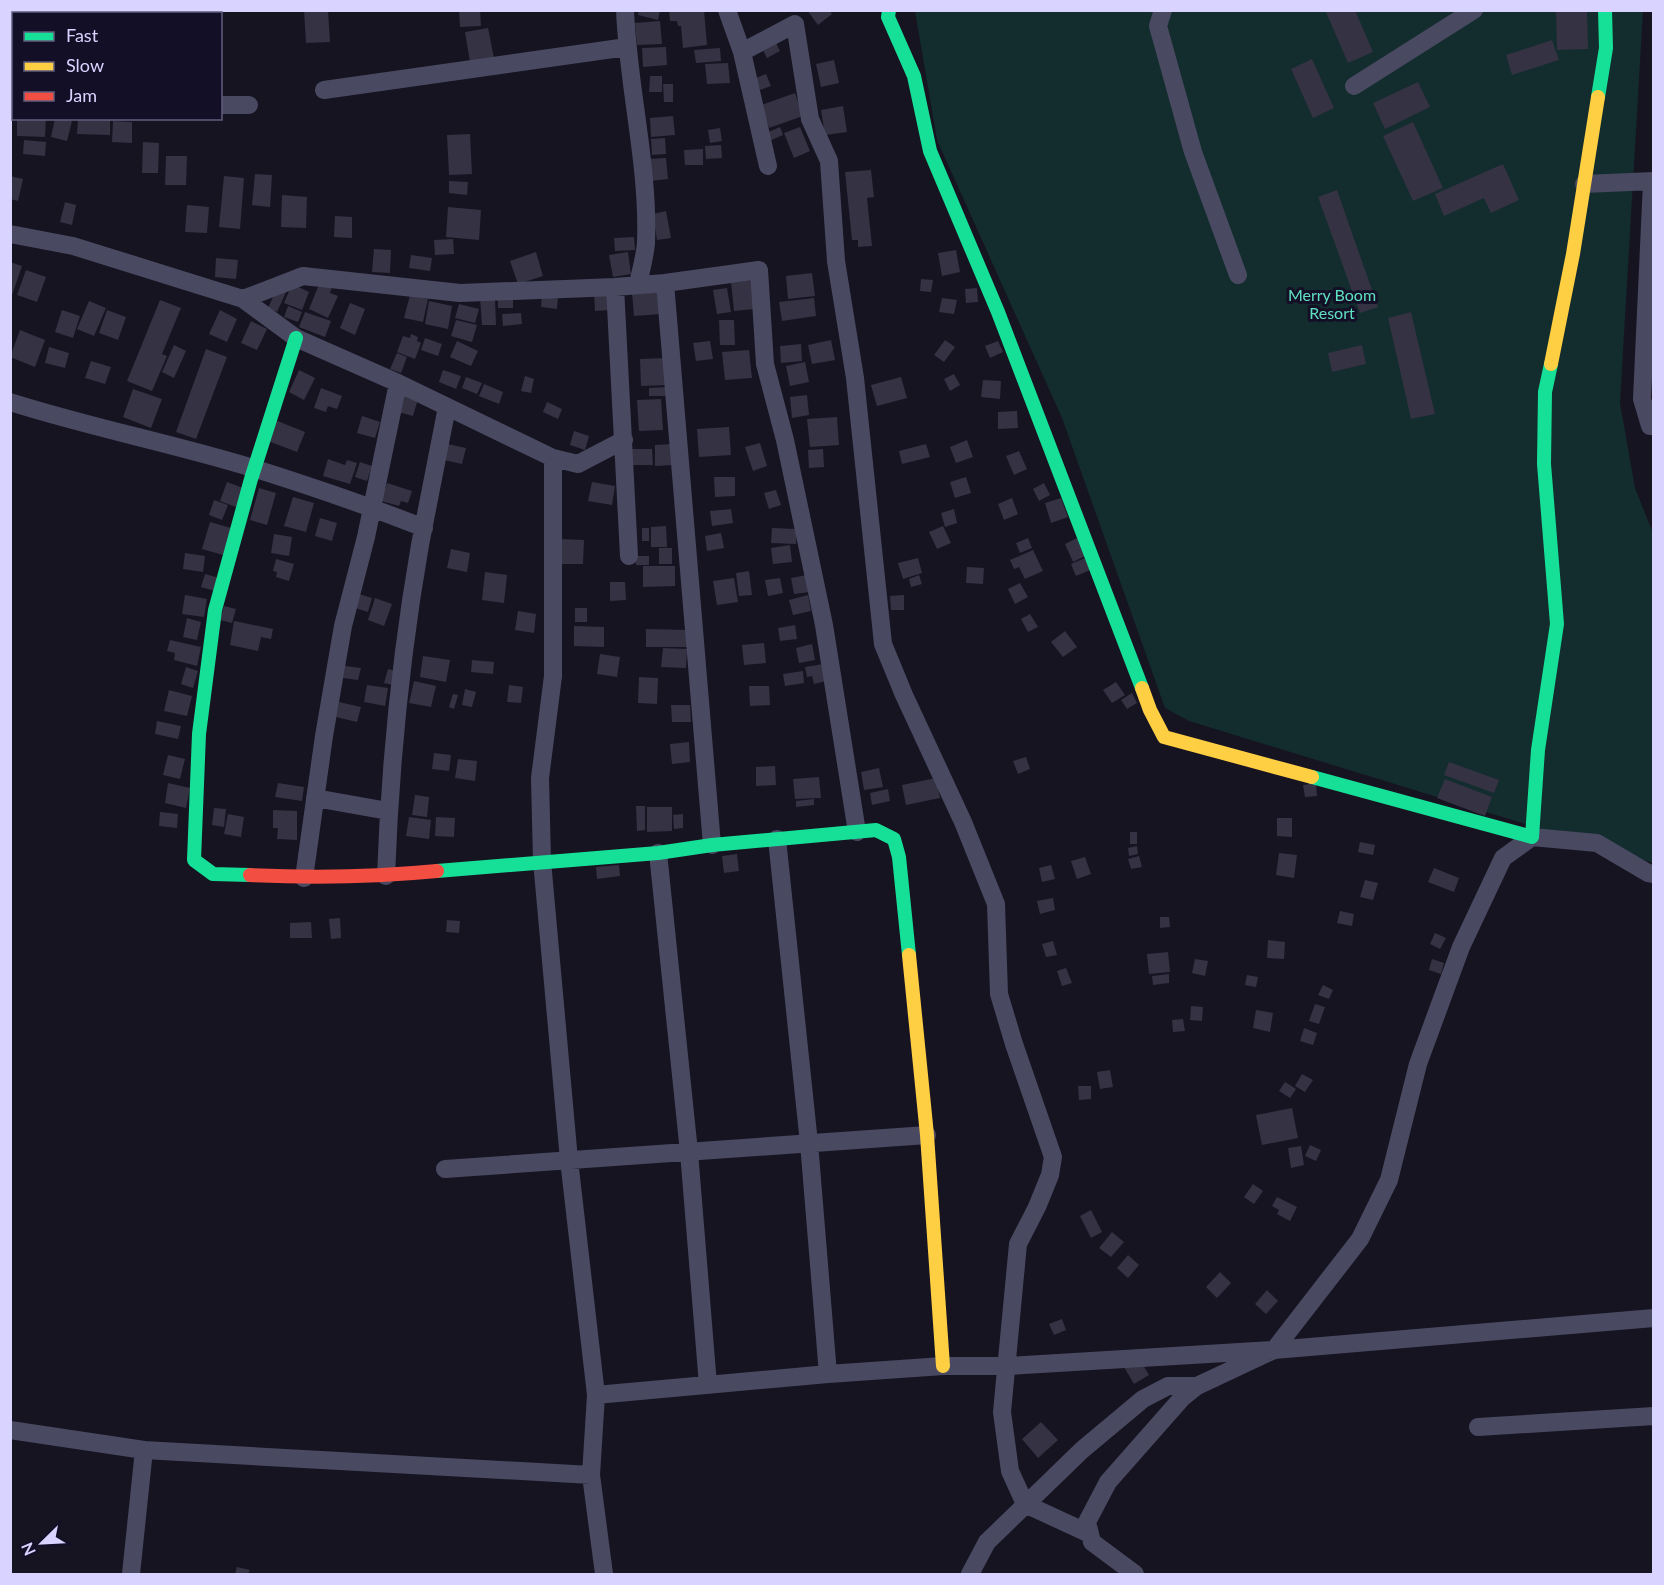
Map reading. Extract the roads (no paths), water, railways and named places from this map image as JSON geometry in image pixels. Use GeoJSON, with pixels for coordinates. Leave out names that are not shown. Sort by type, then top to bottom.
{"type":"FeatureCollection","features":[{"type":"Feature","properties":{"kind":"street"},"geometry":{"type":"LineString","coordinates":[[625,10],[627,47],[645,190],[646,245],[638,284]]}},
{"type":"Feature","properties":{"kind":"street"},"geometry":{"type":"LineString","coordinates":[[727,10],[742,52],[768,166]]}},
{"type":"Feature","properties":{"kind":"street"},"geometry":{"type":"LineString","coordinates":[[889,10],[888,17],[914,75],[930,151],[998,312],[1150,710],[1164,737],[1532,837],[1598,843],[1653,874]]}},
{"type":"Feature","properties":{"kind":"street"},"geometry":{"type":"LineString","coordinates":[[1163,10],[1158,26],[1193,152],[1238,275]]}},
{"type":"Feature","properties":{"kind":"street"},"geometry":{"type":"LineString","coordinates":[[1354,86],[1474,10]]}},
{"type":"Feature","properties":{"kind":"street"},"geometry":{"type":"LineString","coordinates":[[1532,837],[1538,750],[1557,624],[1544,464],[1545,392],[1572,254],[1606,48],[1605,10]]}},
{"type":"Feature","properties":{"kind":"street"},"geometry":{"type":"LineString","coordinates":[[742,52],[793,17],[810,119],[829,160],[836,261],[855,378],[883,645],[963,822],[996,904],[999,994],[1053,1157],[1050,1175],[1018,1244],[1002,1412],[1010,1471],[1025,1503],[1090,1534]]}},
{"type":"Feature","properties":{"kind":"street"},"geometry":{"type":"LineString","coordinates":[[324,90],[627,47]]}},
{"type":"Feature","properties":{"kind":"street"},"geometry":{"type":"LineString","coordinates":[[222,105],[249,105]]}},
{"type":"Feature","properties":{"kind":"street"},"geometry":{"type":"LineString","coordinates":[[1584,184],[1653,181],[1642,399],[1650,426],[1653,426]]}},
{"type":"Feature","properties":{"kind":"street"},"geometry":{"type":"LineString","coordinates":[[10,234],[73,246],[243,298],[296,338],[398,383],[553,458],[578,464],[624,440]]}},
{"type":"Feature","properties":{"kind":"street"},"geometry":{"type":"LineString","coordinates":[[243,298],[303,276],[460,293],[615,287],[759,270],[765,364],[785,440],[824,625],[857,832]]}},
{"type":"Feature","properties":{"kind":"street"},"geometry":{"type":"LineString","coordinates":[[665,282],[712,845]]}},
{"type":"Feature","properties":{"kind":"street"},"geometry":{"type":"LineString","coordinates":[[615,287],[629,556]]}},
{"type":"Feature","properties":{"kind":"street"},"geometry":{"type":"LineString","coordinates":[[296,338],[255,469],[215,610],[199,734],[194,861],[213,874],[304,878],[386,876],[542,861],[658,853],[712,845],[876,830],[894,839],[899,857],[927,1135],[943,1366]]}},
{"type":"Feature","properties":{"kind":"street"},"geometry":{"type":"LineString","coordinates":[[304,878],[343,626],[372,508],[398,383]]}},
{"type":"Feature","properties":{"kind":"street"},"geometry":{"type":"LineString","coordinates":[[10,402],[68,420],[255,469],[424,528]]}},
{"type":"Feature","properties":{"kind":"street"},"geometry":{"type":"LineString","coordinates":[[386,876],[388,811],[406,637],[447,407]]}},
{"type":"Feature","properties":{"kind":"street"},"geometry":{"type":"LineString","coordinates":[[553,458],[553,676],[540,778],[542,861],[569,1160],[596,1395],[591,1474],[603,1575]]}},
{"type":"Feature","properties":{"kind":"street"},"geometry":{"type":"LineString","coordinates":[[315,798],[388,811]]}},
{"type":"Feature","properties":{"kind":"street"},"geometry":{"type":"LineString","coordinates":[[1135,1575],[1092,1542],[1087,1522],[1108,1482],[1182,1398],[1197,1386],[1274,1350],[1360,1239],[1389,1180],[1418,1064],[1461,946],[1503,858],[1532,837]]}},
{"type":"Feature","properties":{"kind":"street"},"geometry":{"type":"LineString","coordinates":[[777,839],[809,1143],[828,1374]]}},
{"type":"Feature","properties":{"kind":"street"},"geometry":{"type":"LineString","coordinates":[[658,853],[689,1152],[708,1385]]}},
{"type":"Feature","properties":{"kind":"street"},"geometry":{"type":"LineString","coordinates":[[445,1169],[927,1135]]}},
{"type":"Feature","properties":{"kind":"street"},"geometry":{"type":"LineString","coordinates":[[596,1395],[943,1366],[1008,1366],[1274,1350],[1653,1318]]}},
{"type":"Feature","properties":{"kind":"street"},"geometry":{"type":"LineString","coordinates":[[970,1575],[987,1542],[1025,1503],[1082,1450],[1143,1399],[1168,1386],[1197,1386]]}},
{"type":"Feature","properties":{"kind":"street"},"geometry":{"type":"LineString","coordinates":[[1478,1427],[1653,1416]]}},
{"type":"Feature","properties":{"kind":"street"},"geometry":{"type":"LineString","coordinates":[[10,1430],[144,1450],[591,1474]]}},
{"type":"Feature","properties":{"kind":"street"},"geometry":{"type":"LineString","coordinates":[[131,1575],[144,1450]]}},
{"type":"Feature","properties":{"kind":"park label","name":"Merry Boom Resort"},"geometry":{"type":"Point","coordinates":[1332,304]}}]}
